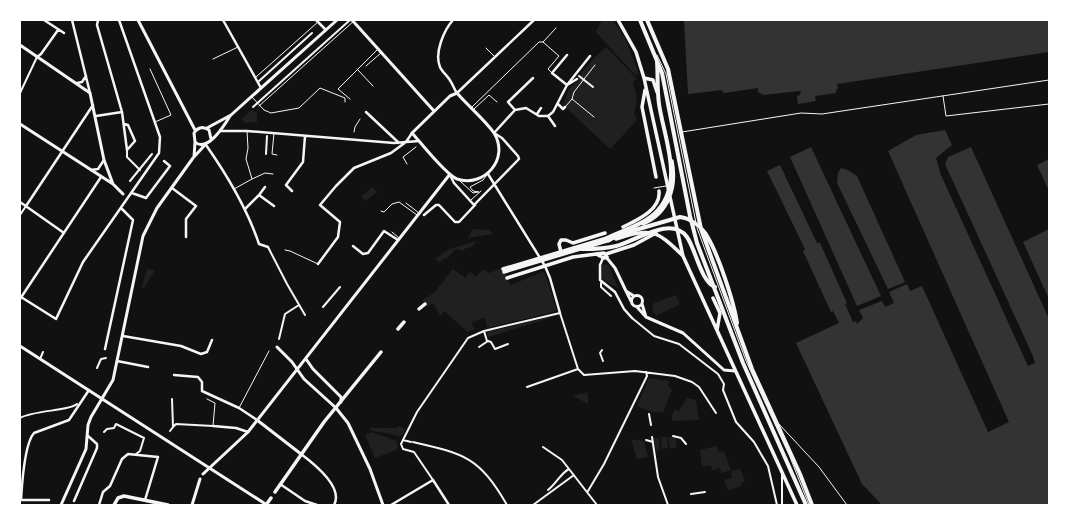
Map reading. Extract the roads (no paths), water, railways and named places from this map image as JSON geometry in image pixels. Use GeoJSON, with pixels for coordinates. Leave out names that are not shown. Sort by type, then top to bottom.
{"type":"FeatureCollection","features":[{"type":"Feature","properties":{"kind":"highway"},"geometry":{"type":"LineString","coordinates":[[640,20],[656,56],[666,86],[690,216],[697,243],[743,363],[806,505]]}},
{"type":"Feature","properties":{"kind":"highway"},"geometry":{"type":"LineString","coordinates":[[647,20],[668,69],[701,229],[752,369],[800,474],[812,505]]}},
{"type":"Feature","properties":{"kind":"highway"},"geometry":{"type":"LineString","coordinates":[[608,240],[647,219],[665,202],[669,192],[672,173],[659,103],[656,56]]}},
{"type":"Feature","properties":{"kind":"highway"},"geometry":{"type":"LineString","coordinates":[[608,240],[642,228],[684,218],[696,224],[707,235],[714,249],[735,309],[737,331]]}},
{"type":"Feature","properties":{"kind":"highway"},"geometry":{"type":"LineString","coordinates":[[582,249],[615,246],[631,242],[661,228],[678,229],[690,242],[708,283],[715,287]]}},
{"type":"Feature","properties":{"kind":"main road"},"geometry":{"type":"LineString","coordinates":[[618,20],[636,52],[644,78],[666,186],[683,256],[797,505]]}},
{"type":"Feature","properties":{"kind":"main road"},"geometry":{"type":"LineString","coordinates":[[505,274],[534,263],[608,240],[657,216],[663,209],[671,194],[674,172],[655,84],[651,79],[644,78]]}},
{"type":"Feature","properties":{"kind":"main road"},"geometry":{"type":"LineString","coordinates":[[646,87],[642,107],[656,177]]}},
{"type":"Feature","properties":{"kind":"main road"},"geometry":{"type":"LineString","coordinates":[[623,227],[650,211],[658,200],[659,191]]}},
{"type":"Feature","properties":{"kind":"main road"},"geometry":{"type":"LineString","coordinates":[[505,274],[573,257],[596,254],[604,256],[634,245],[658,232],[668,230]]}},
{"type":"Feature","properties":{"kind":"main road"},"geometry":{"type":"LineString","coordinates":[[505,274],[562,252],[646,231],[656,234],[669,242],[683,256]]}},
{"type":"Feature","properties":{"kind":"main road"},"geometry":{"type":"LineString","coordinates":[[562,252],[560,241],[564,240],[571,243],[605,233]]}},
{"type":"Feature","properties":{"kind":"main road"},"geometry":{"type":"LineString","coordinates":[[562,252],[573,257]]}},
{"type":"Feature","properties":{"kind":"main road"},"geometry":{"type":"LineString","coordinates":[[713,298],[720,314],[717,331]]}},
{"type":"Feature","properties":{"kind":"main road"},"geometry":{"type":"LineString","coordinates":[[419,309],[425,304]]}},
{"type":"Feature","properties":{"kind":"main road"},"geometry":{"type":"LineString","coordinates":[[398,329],[404,322]]}},
{"type":"Feature","properties":{"kind":"main road"},"geometry":{"type":"LineString","coordinates":[[275,492],[324,422],[381,352]]}},
{"type":"Feature","properties":{"kind":"main road"},"geometry":{"type":"LineString","coordinates":[[114,505],[122,496],[168,505]]}},
{"type":"Feature","properties":{"kind":"main road"},"geometry":{"type":"LineString","coordinates":[[266,505],[271,498]]}},
{"type":"Feature","properties":{"kind":"street"},"geometry":{"type":"LineString","coordinates":[[44,20],[64,33]]}},
{"type":"Feature","properties":{"kind":"street"},"geometry":{"type":"LineString","coordinates":[[72,20],[96,116],[104,160],[114,184],[123,194]]}},
{"type":"Feature","properties":{"kind":"street"},"geometry":{"type":"LineString","coordinates":[[98,20],[97,25],[122,112],[127,157],[140,170]]}},
{"type":"Feature","properties":{"kind":"street"},"geometry":{"type":"LineString","coordinates":[[101,177],[21,298],[56,319],[78,270],[159,153],[160,137],[119,20]]}},
{"type":"Feature","properties":{"kind":"street"},"geometry":{"type":"LineString","coordinates":[[138,20],[195,130]]}},
{"type":"Feature","properties":{"kind":"street"},"geometry":{"type":"LineString","coordinates":[[223,20],[261,88]]}},
{"type":"Feature","properties":{"kind":"street"},"geometry":{"type":"LineString","coordinates":[[60,505],[86,448],[88,425],[92,414],[111,384],[123,336],[143,236],[153,215],[194,157],[220,131],[231,115],[337,20]]}},
{"type":"Feature","properties":{"kind":"street"},"geometry":{"type":"LineString","coordinates":[[253,107],[353,20],[434,111]]}},
{"type":"Feature","properties":{"kind":"street"},"geometry":{"type":"LineString","coordinates":[[424,215],[436,204],[439,205],[455,222],[459,222],[519,160],[518,156],[502,138],[494,133],[471,110],[457,93],[441,69],[438,61],[439,50],[442,40],[453,20]]}},
{"type":"Feature","properties":{"kind":"street"},"geometry":{"type":"LineString","coordinates":[[318,264],[338,236],[340,222],[320,205],[336,186],[354,168],[386,156],[406,142],[412,133],[434,111],[457,93],[534,20]]}},
{"type":"Feature","properties":{"kind":"street"},"geometry":{"type":"LineString","coordinates":[[317,21],[326,30]]}},
{"type":"Feature","properties":{"kind":"street"},"geometry":{"type":"LineString","coordinates":[[20,93],[37,57],[41,54],[58,30]]}},
{"type":"Feature","properties":{"kind":"street"},"geometry":{"type":"LineString","coordinates":[[258,82],[312,33]]}},
{"type":"Feature","properties":{"kind":"street"},"geometry":{"type":"LineString","coordinates":[[20,45],[90,93]]}},
{"type":"Feature","properties":{"kind":"street"},"geometry":{"type":"LineString","coordinates":[[567,55],[552,73],[567,85]]}},
{"type":"Feature","properties":{"kind":"street"},"geometry":{"type":"LineString","coordinates":[[548,116],[553,112],[558,104],[567,85],[590,56]]}},
{"type":"Feature","properties":{"kind":"street"},"geometry":{"type":"LineString","coordinates":[[75,83],[82,82],[86,75]]}},
{"type":"Feature","properties":{"kind":"street"},"geometry":{"type":"LineString","coordinates":[[515,110],[508,102],[533,78]]}},
{"type":"Feature","properties":{"kind":"street"},"geometry":{"type":"LineString","coordinates":[[567,85],[578,78],[584,79],[593,87]]}},
{"type":"Feature","properties":{"kind":"street"},"geometry":{"type":"LineString","coordinates":[[558,104],[563,109],[565,107]]}},
{"type":"Feature","properties":{"kind":"street"},"geometry":{"type":"LineString","coordinates":[[20,215],[93,105]]}},
{"type":"Feature","properties":{"kind":"street"},"geometry":{"type":"LineString","coordinates":[[494,133],[515,110],[526,108],[537,114],[548,116],[555,126]]}},
{"type":"Feature","properties":{"kind":"street"},"geometry":{"type":"LineString","coordinates":[[537,114],[541,108]]}},
{"type":"Feature","properties":{"kind":"street"},"geometry":{"type":"LineString","coordinates":[[96,116],[122,112]]}},
{"type":"Feature","properties":{"kind":"street"},"geometry":{"type":"LineString","coordinates":[[366,112],[399,143]]}},
{"type":"Feature","properties":{"kind":"street"},"geometry":{"type":"LineString","coordinates":[[206,128],[231,115]]}},
{"type":"Feature","properties":{"kind":"street"},"geometry":{"type":"LineString","coordinates":[[20,124],[114,184]]}},
{"type":"Feature","properties":{"kind":"street"},"geometry":{"type":"LineString","coordinates":[[124,124],[128,125],[135,141],[127,150]]}},
{"type":"Feature","properties":{"kind":"street"},"geometry":{"type":"LineString","coordinates":[[194,157],[195,142],[193,135],[195,130],[200,127],[206,128],[211,133],[211,139]]}},
{"type":"Feature","properties":{"kind":"street"},"geometry":{"type":"LineString","coordinates":[[220,131],[235,130],[399,143],[419,141]]}},
{"type":"Feature","properties":{"kind":"street"},"geometry":{"type":"LineString","coordinates":[[412,133],[450,174],[458,179],[472,179],[488,174],[496,164],[499,154],[498,143],[494,133]]}},
{"type":"Feature","properties":{"kind":"street"},"geometry":{"type":"LineString","coordinates":[[266,154],[267,136]]}},
{"type":"Feature","properties":{"kind":"street"},"geometry":{"type":"LineString","coordinates":[[292,190],[286,185],[304,162],[305,136]]}},
{"type":"Feature","properties":{"kind":"street"},"geometry":{"type":"LineString","coordinates":[[195,142],[205,145],[234,189],[245,209],[259,244],[268,247],[298,305],[305,315]]}},
{"type":"Feature","properties":{"kind":"street"},"geometry":{"type":"LineString","coordinates":[[130,181],[152,154]]}},
{"type":"Feature","properties":{"kind":"street"},"geometry":{"type":"LineString","coordinates":[[89,169],[96,170],[104,160]]}},
{"type":"Feature","properties":{"kind":"street"},"geometry":{"type":"LineString","coordinates":[[132,193],[146,198],[170,166],[164,161]]}},
{"type":"Feature","properties":{"kind":"street"},"geometry":{"type":"LineString","coordinates":[[450,174],[454,183],[474,205]]}},
{"type":"Feature","properties":{"kind":"street"},"geometry":{"type":"LineString","coordinates":[[203,474],[248,432],[450,174]]}},
{"type":"Feature","properties":{"kind":"street"},"geometry":{"type":"LineString","coordinates":[[488,174],[545,266],[578,369],[581,374],[586,376],[635,371],[675,376],[692,382],[699,387],[716,413]]}},
{"type":"Feature","properties":{"kind":"street"},"geometry":{"type":"LineString","coordinates":[[245,209],[265,187]]}},
{"type":"Feature","properties":{"kind":"street"},"geometry":{"type":"LineString","coordinates":[[172,188],[196,206],[186,219],[186,237]]}},
{"type":"Feature","properties":{"kind":"street"},"geometry":{"type":"LineString","coordinates":[[259,195],[274,206]]}},
{"type":"Feature","properties":{"kind":"street"},"geometry":{"type":"LineString","coordinates":[[20,202],[64,232]]}},
{"type":"Feature","properties":{"kind":"street"},"geometry":{"type":"LineString","coordinates":[[105,349],[133,220],[121,208]]}},
{"type":"Feature","properties":{"kind":"street"},"geometry":{"type":"LineString","coordinates":[[353,246],[363,254],[368,253],[384,231],[399,239]]}},
{"type":"Feature","properties":{"kind":"street"},"geometry":{"type":"LineString","coordinates":[[604,256],[599,272],[601,287],[611,296]]}},
{"type":"Feature","properties":{"kind":"street"},"geometry":{"type":"LineString","coordinates":[[604,256],[615,268],[633,305],[646,316],[683,333],[724,370],[735,371]]}},
{"type":"Feature","properties":{"kind":"street"},"geometry":{"type":"LineString","coordinates":[[601,282],[615,292],[624,310],[649,334],[679,344],[682,348],[718,374],[724,384],[723,390],[736,422],[754,442],[768,466],[777,505]]}},
{"type":"Feature","properties":{"kind":"street"},"geometry":{"type":"LineString","coordinates":[[323,307],[340,287]]}},
{"type":"Feature","properties":{"kind":"street"},"geometry":{"type":"LineString","coordinates":[[626,292],[634,296],[641,297],[646,316]]}},
{"type":"Feature","properties":{"kind":"street"},"geometry":{"type":"LineString","coordinates":[[632,301],[634,296]]}},
{"type":"Feature","properties":{"kind":"street"},"geometry":{"type":"LineString","coordinates":[[637,307],[642,304]]}},
{"type":"Feature","properties":{"kind":"street"},"geometry":{"type":"LineString","coordinates":[[279,339],[285,314],[298,305]]}},
{"type":"Feature","properties":{"kind":"street"},"geometry":{"type":"LineString","coordinates":[[449,505],[414,452],[403,449],[401,444],[416,412],[465,342],[472,335],[484,330],[530,318],[560,313]]}},
{"type":"Feature","properties":{"kind":"street"},"geometry":{"type":"LineString","coordinates":[[484,330],[488,341],[495,349],[508,344]]}},
{"type":"Feature","properties":{"kind":"street"},"geometry":{"type":"LineString","coordinates":[[123,336],[181,346],[202,354],[207,352],[212,340]]}},
{"type":"Feature","properties":{"kind":"street"},"geometry":{"type":"LineString","coordinates":[[479,347],[488,341]]}},
{"type":"Feature","properties":{"kind":"street"},"geometry":{"type":"LineString","coordinates":[[20,346],[266,505]]}},
{"type":"Feature","properties":{"kind":"street"},"geometry":{"type":"LineString","coordinates":[[277,347],[298,370],[304,379],[336,408],[348,423],[356,438],[383,505]]}},
{"type":"Feature","properties":{"kind":"street"},"geometry":{"type":"LineString","coordinates":[[602,350],[600,353],[603,361]]}},
{"type":"Feature","properties":{"kind":"street"},"geometry":{"type":"LineString","coordinates":[[40,359],[43,352]]}},
{"type":"Feature","properties":{"kind":"street"},"geometry":{"type":"LineString","coordinates":[[97,368],[101,359],[106,358]]}},
{"type":"Feature","properties":{"kind":"street"},"geometry":{"type":"LineString","coordinates":[[306,359],[312,370],[341,396],[340,403]]}},
{"type":"Feature","properties":{"kind":"street"},"geometry":{"type":"LineString","coordinates":[[117,361],[148,367]]}},
{"type":"Feature","properties":{"kind":"street"},"geometry":{"type":"LineString","coordinates":[[527,387],[578,369]]}},
{"type":"Feature","properties":{"kind":"street"},"geometry":{"type":"LineString","coordinates":[[588,492],[621,434],[647,376],[646,372]]}},
{"type":"Feature","properties":{"kind":"street"},"geometry":{"type":"LineString","coordinates":[[174,375],[198,377],[202,382],[202,391],[239,408],[301,454],[326,476],[335,498],[334,505]]}},
{"type":"Feature","properties":{"kind":"street"},"geometry":{"type":"LineString","coordinates":[[49,500],[21,500],[27,448],[30,437],[34,433],[66,422],[89,390]]}},
{"type":"Feature","properties":{"kind":"street"},"geometry":{"type":"LineString","coordinates":[[172,399],[173,427]]}},
{"type":"Feature","properties":{"kind":"street"},"geometry":{"type":"LineString","coordinates":[[20,418],[33,413],[71,408],[78,404]]}},
{"type":"Feature","properties":{"kind":"street"},"geometry":{"type":"LineString","coordinates":[[649,414],[651,425]]}},
{"type":"Feature","properties":{"kind":"street"},"geometry":{"type":"LineString","coordinates":[[104,432],[107,429],[114,428],[116,424],[144,438],[140,451],[136,454]]}},
{"type":"Feature","properties":{"kind":"street"},"geometry":{"type":"LineString","coordinates":[[170,431],[176,424],[236,428],[248,432]]}},
{"type":"Feature","properties":{"kind":"street"},"geometry":{"type":"LineString","coordinates":[[74,501],[97,448],[93,439],[88,436]]}},
{"type":"Feature","properties":{"kind":"street"},"geometry":{"type":"LineString","coordinates":[[673,436],[681,438],[686,444]]}},
{"type":"Feature","properties":{"kind":"street"},"geometry":{"type":"LineString","coordinates":[[652,437],[658,477],[668,505]]}},
{"type":"Feature","properties":{"kind":"street"},"geometry":{"type":"LineString","coordinates":[[403,440],[447,450],[473,461],[488,475],[507,505]]}},
{"type":"Feature","properties":{"kind":"street"},"geometry":{"type":"LineString","coordinates":[[646,440],[653,442]]}},
{"type":"Feature","properties":{"kind":"street"},"geometry":{"type":"LineString","coordinates":[[543,447],[562,460],[597,505]]}},
{"type":"Feature","properties":{"kind":"street"},"geometry":{"type":"LineString","coordinates":[[100,505],[103,492],[110,485],[122,458],[128,454],[158,458],[145,500]]}},
{"type":"Feature","properties":{"kind":"street"},"geometry":{"type":"LineString","coordinates":[[548,490],[558,482],[563,472],[569,469]]}},
{"type":"Feature","properties":{"kind":"street"},"geometry":{"type":"LineString","coordinates":[[782,474],[782,505]]}},
{"type":"Feature","properties":{"kind":"street"},"geometry":{"type":"LineString","coordinates":[[533,505],[574,475]]}},
{"type":"Feature","properties":{"kind":"street"},"geometry":{"type":"LineString","coordinates":[[192,505],[200,479]]}},
{"type":"Feature","properties":{"kind":"street"},"geometry":{"type":"LineString","coordinates":[[391,505],[432,480]]}},
{"type":"Feature","properties":{"kind":"street"},"geometry":{"type":"LineString","coordinates":[[280,484],[305,501],[317,505]]}},
{"type":"Feature","properties":{"kind":"street"},"geometry":{"type":"LineString","coordinates":[[691,494],[705,492]]}},
{"type":"Feature","properties":{"kind":"lane"},"geometry":{"type":"LineString","coordinates":[[640,20],[666,74],[698,231],[746,361],[809,505]]}},
{"type":"Feature","properties":{"kind":"lane"},"geometry":{"type":"LineString","coordinates":[[256,78],[317,21]]}},
{"type":"Feature","properties":{"kind":"lane"},"geometry":{"type":"LineString","coordinates":[[471,110],[539,42],[543,42],[556,28]]}},
{"type":"Feature","properties":{"kind":"lane"},"geometry":{"type":"LineString","coordinates":[[543,42],[559,56],[548,69],[552,73]]}},
{"type":"Feature","properties":{"kind":"lane"},"geometry":{"type":"LineString","coordinates":[[213,59],[238,46]]}},
{"type":"Feature","properties":{"kind":"lane"},"geometry":{"type":"LineString","coordinates":[[486,48],[494,57]]}},
{"type":"Feature","properties":{"kind":"lane"},"geometry":{"type":"LineString","coordinates":[[350,99],[338,88],[378,49]]}},
{"type":"Feature","properties":{"kind":"lane"},"geometry":{"type":"LineString","coordinates":[[366,66],[381,52]]}},
{"type":"Feature","properties":{"kind":"lane"},"geometry":{"type":"LineString","coordinates":[[565,107],[572,99],[574,92],[595,65]]}},
{"type":"Feature","properties":{"kind":"lane"},"geometry":{"type":"LineString","coordinates":[[150,69],[171,115],[155,122]]}},
{"type":"Feature","properties":{"kind":"lane"},"geometry":{"type":"LineString","coordinates":[[357,69],[373,86]]}},
{"type":"Feature","properties":{"kind":"lane"},"geometry":{"type":"LineString","coordinates":[[678,133],[801,113],[822,114],[1049,80]]}},
{"type":"Feature","properties":{"kind":"lane"},"geometry":{"type":"LineString","coordinates":[[251,97],[266,112],[271,113],[299,108],[320,88],[345,98],[345,102]]}},
{"type":"Feature","properties":{"kind":"lane"},"geometry":{"type":"LineString","coordinates":[[471,110],[489,95],[497,102]]}},
{"type":"Feature","properties":{"kind":"lane"},"geometry":{"type":"LineString","coordinates":[[942,96],[946,116],[1049,104]]}},
{"type":"Feature","properties":{"kind":"lane"},"geometry":{"type":"LineString","coordinates":[[572,99],[594,117]]}},
{"type":"Feature","properties":{"kind":"lane"},"geometry":{"type":"LineString","coordinates":[[354,132],[360,119]]}},
{"type":"Feature","properties":{"kind":"lane"},"geometry":{"type":"LineString","coordinates":[[247,131],[248,148],[246,159],[252,179]]}},
{"type":"Feature","properties":{"kind":"lane"},"geometry":{"type":"LineString","coordinates":[[274,133],[272,154],[277,155]]}},
{"type":"Feature","properties":{"kind":"lane"},"geometry":{"type":"LineString","coordinates":[[408,164],[403,157],[416,147]]}},
{"type":"Feature","properties":{"kind":"lane"},"geometry":{"type":"LineString","coordinates":[[234,189],[265,173],[273,174]]}},
{"type":"Feature","properties":{"kind":"lane"},"geometry":{"type":"LineString","coordinates":[[480,191],[473,191],[470,186],[471,184],[483,180],[488,174]]}},
{"type":"Feature","properties":{"kind":"lane"},"geometry":{"type":"LineString","coordinates":[[458,179],[473,193],[480,191]]}},
{"type":"Feature","properties":{"kind":"lane"},"geometry":{"type":"LineString","coordinates":[[654,188],[666,186]]}},
{"type":"Feature","properties":{"kind":"lane"},"geometry":{"type":"LineString","coordinates":[[470,200],[480,191]]}},
{"type":"Feature","properties":{"kind":"lane"},"geometry":{"type":"LineString","coordinates":[[381,212],[384,212],[392,204],[399,202],[418,214]]}},
{"type":"Feature","properties":{"kind":"lane"},"geometry":{"type":"LineString","coordinates":[[406,203],[418,214]]}},
{"type":"Feature","properties":{"kind":"lane"},"geometry":{"type":"LineString","coordinates":[[392,232],[399,239]]}},
{"type":"Feature","properties":{"kind":"lane"},"geometry":{"type":"LineString","coordinates":[[285,250],[318,264]]}},
{"type":"Feature","properties":{"kind":"lane"},"geometry":{"type":"LineString","coordinates":[[239,408],[268,351]]}},
{"type":"Feature","properties":{"kind":"lane"},"geometry":{"type":"LineString","coordinates":[[206,399],[215,403],[213,426]]}},
{"type":"Feature","properties":{"kind":"lane"},"geometry":{"type":"LineString","coordinates":[[771,417],[785,428],[819,467],[847,505]]}}]}
